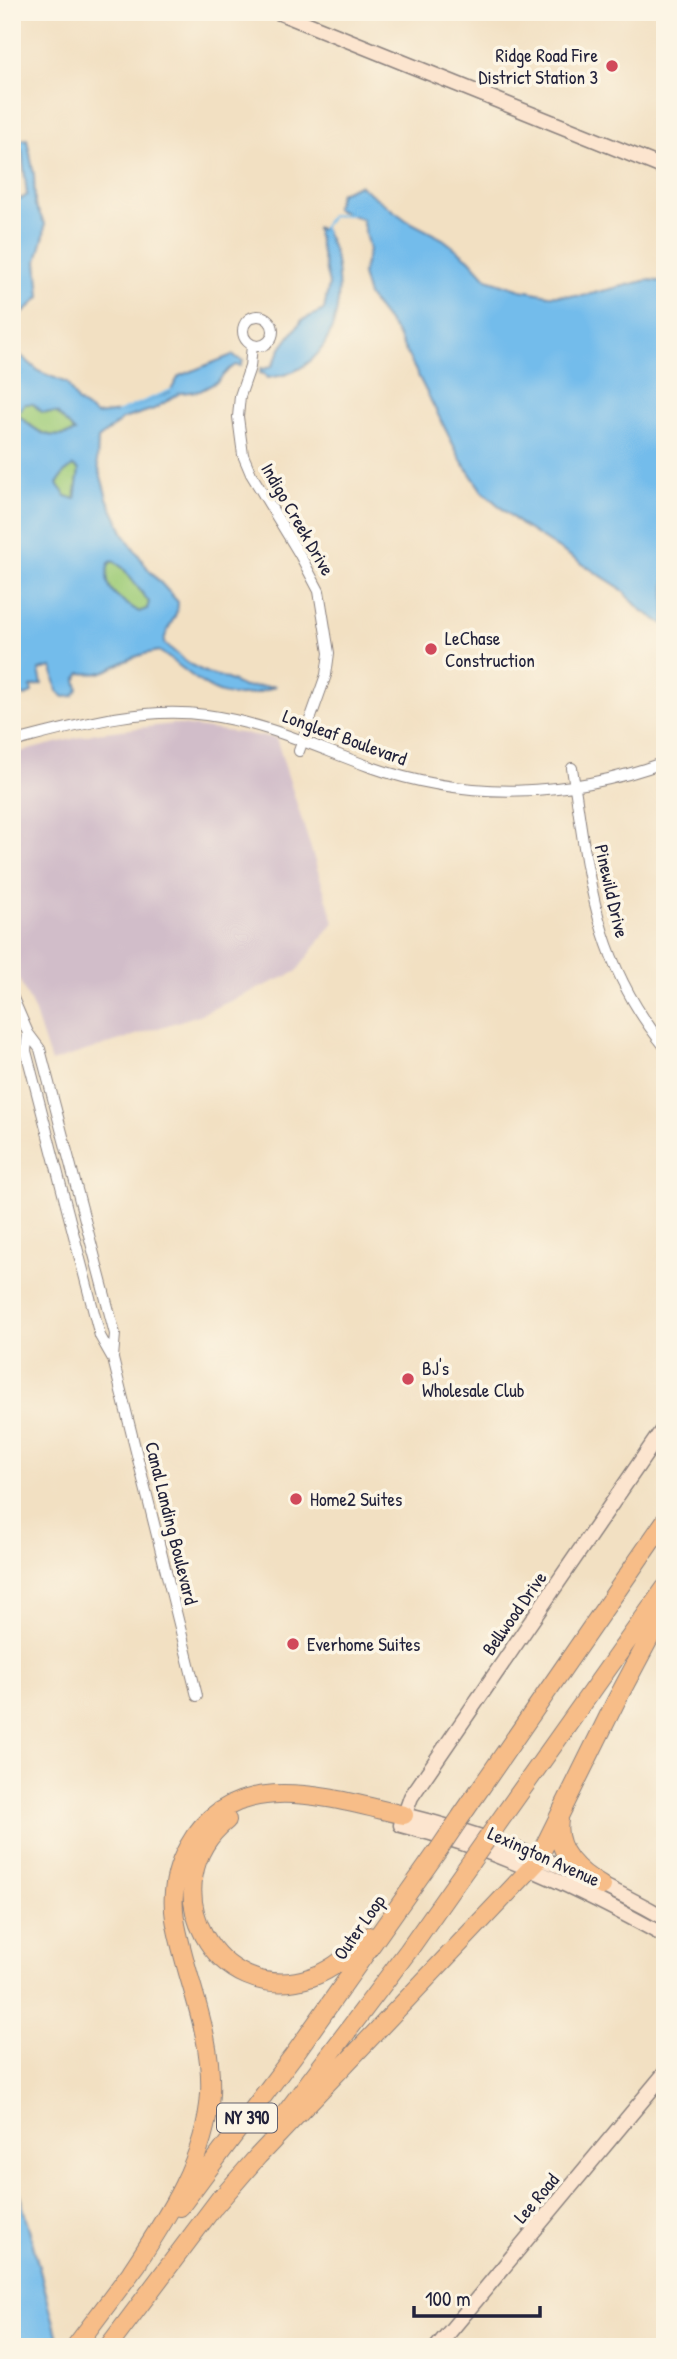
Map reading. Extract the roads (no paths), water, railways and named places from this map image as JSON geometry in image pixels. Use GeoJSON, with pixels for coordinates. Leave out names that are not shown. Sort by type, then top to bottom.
{"type":"FeatureCollection","features":[{"type":"Feature","properties":{"kind":"highway","name":"Outer Loop"},"geometry":{"type":"LineString","coordinates":[[76,2344],[290,2060],[411,1890],[665,1521]]}},
{"type":"Feature","properties":{"kind":"highway","name":"NY 390"},"geometry":{"type":"LineString","coordinates":[[108,2347],[390,1976],[665,1588]]}},
{"type":"Feature","properties":{"kind":"highway"},"geometry":{"type":"LineString","coordinates":[[214,2207],[277,2136],[536,1863],[665,1609]]}},
{"type":"Feature","properties":{"kind":"highway"},"geometry":{"type":"LineString","coordinates":[[131,2272],[187,2177],[198,2151],[209,2106],[210,2079],[206,2038],[173,1907],[178,1870],[191,1842],[223,1809],[248,1798],[269,1793],[319,1797],[403,1820]]}},
{"type":"Feature","properties":{"kind":"highway"},"geometry":{"type":"LineString","coordinates":[[403,1820],[294,1801],[274,1801],[248,1808],[224,1822],[204,1847],[193,1876],[193,1905],[202,1933],[226,1963],[256,1978],[289,1982],[317,1975],[337,1964],[369,1936],[411,1890]]}},
{"type":"Feature","properties":{"kind":"highway"},"geometry":{"type":"LineString","coordinates":[[561,1815],[558,1832],[564,1852],[578,1869],[602,1885]]}},
{"type":"Feature","properties":{"kind":"main road"},"geometry":{"type":"LineString","coordinates":[[278,12],[665,168]]}},
{"type":"Feature","properties":{"kind":"main road","name":"Bellwood Drive"},"geometry":{"type":"LineString","coordinates":[[403,1820],[411,1797],[665,1426]]}},
{"type":"Feature","properties":{"kind":"main road","name":"Lexington Avenue"},"geometry":{"type":"LineString","coordinates":[[403,1820],[464,1843],[602,1885],[665,1918]]}},
{"type":"Feature","properties":{"kind":"main road","name":"Lexington Avenue"},"geometry":{"type":"LineString","coordinates":[[536,1863],[665,1936]]}},
{"type":"Feature","properties":{"kind":"main road","name":"Lee Road"},"geometry":{"type":"LineString","coordinates":[[437,2347],[665,2073]]}},
{"type":"Feature","properties":{"kind":"street","name":"Indigo Creek Drive"},"geometry":{"type":"LineString","coordinates":[[252,345],[250,367],[240,396],[238,417],[243,455],[251,474],[319,592],[329,653],[326,675],[299,751]]}},
{"type":"Feature","properties":{"kind":"street","name":"Longleaf Boulevard"},"geometry":{"type":"LineString","coordinates":[[12,742],[118,717],[160,713],[204,715],[254,723],[303,739],[379,770],[440,785],[506,791],[575,787],[665,762]]}},
{"type":"Feature","properties":{"kind":"street","name":"Pinewild Drive"},"geometry":{"type":"LineString","coordinates":[[572,768],[591,895],[600,927],[627,992],[665,1048]]}},
{"type":"Feature","properties":{"kind":"street","name":"Canal Landing Boulevard"},"geometry":{"type":"LineString","coordinates":[[12,996],[28,1033],[40,1049],[112,1321],[115,1334],[113,1359],[197,1696]]}},
{"type":"Feature","properties":{"kind":"water"},"geometry":{"type":"Polygon","coordinates":[[[27,139],[34,175],[35,205],[45,224],[37,261],[40,297],[12,327],[12,194],[21,199],[27,195],[22,151],[19,147],[12,147],[12,141],[27,139]]]}},
{"type":"Feature","properties":{"kind":"water"},"geometry":{"type":"Polygon","coordinates":[[[359,185],[406,220],[443,239],[469,259],[487,279],[521,290],[549,295],[582,296],[648,280],[665,282],[665,625],[640,609],[620,588],[520,524],[482,491],[461,460],[396,332],[368,296],[362,275],[369,250],[362,219],[335,209],[340,193],[359,185]]]}},
{"type":"Feature","properties":{"kind":"water"},"geometry":{"type":"Polygon","coordinates":[[[316,228],[325,230],[335,256],[338,297],[335,317],[320,351],[306,364],[289,373],[267,378],[260,373],[261,368],[272,366],[302,320],[324,310],[329,284],[316,228]]]}},
{"type":"Feature","properties":{"kind":"water"},"geometry":{"type":"Polygon","coordinates":[[[12,337],[20,355],[40,372],[67,383],[77,401],[96,415],[120,412],[170,392],[179,376],[232,355],[243,361],[241,366],[236,365],[229,369],[217,382],[200,391],[180,393],[154,409],[123,419],[98,439],[97,462],[107,498],[125,536],[149,570],[178,602],[164,643],[189,664],[207,673],[244,687],[276,686],[256,693],[226,694],[213,690],[159,651],[137,656],[102,672],[81,673],[76,680],[78,689],[73,696],[64,697],[57,691],[52,667],[39,670],[42,684],[31,687],[32,693],[25,696],[12,687],[12,337]],[[25,404],[17,414],[43,434],[57,436],[75,432],[57,413],[42,412],[33,404],[25,404]],[[73,466],[57,484],[66,496],[75,499],[79,470],[73,466]],[[113,561],[109,563],[108,580],[114,593],[139,612],[147,609],[149,602],[123,568],[113,561]]]}},
{"type":"Feature","properties":{"kind":"water"},"geometry":{"type":"Polygon","coordinates":[[[12,2166],[60,2347],[18,2347],[12,2328],[12,2166]]]}},
{"type":"Feature","properties":{"kind":"waterway"},"geometry":{"type":"LineString","coordinates":[[324,233],[323,227],[331,216],[354,214]]}},
{"type":"Feature","properties":{"kind":"waterway"},"geometry":{"type":"LineString","coordinates":[[117,413],[172,390]]}},
{"type":"Feature","properties":{"kind":"place","name":"Ridge Road Fire District Station 3"},"geometry":{"type":"Point","coordinates":[612,66]}},
{"type":"Feature","properties":{"kind":"place","name":"LeChase Construction"},"geometry":{"type":"Point","coordinates":[431,649]}},
{"type":"Feature","properties":{"kind":"place","name":"BJ's Wholesale Club"},"geometry":{"type":"Point","coordinates":[408,1379]}},
{"type":"Feature","properties":{"kind":"place","name":"Home2 Suites"},"geometry":{"type":"Point","coordinates":[296,1499]}},
{"type":"Feature","properties":{"kind":"place","name":"Everhome Suites"},"geometry":{"type":"Point","coordinates":[293,1644]}}]}
